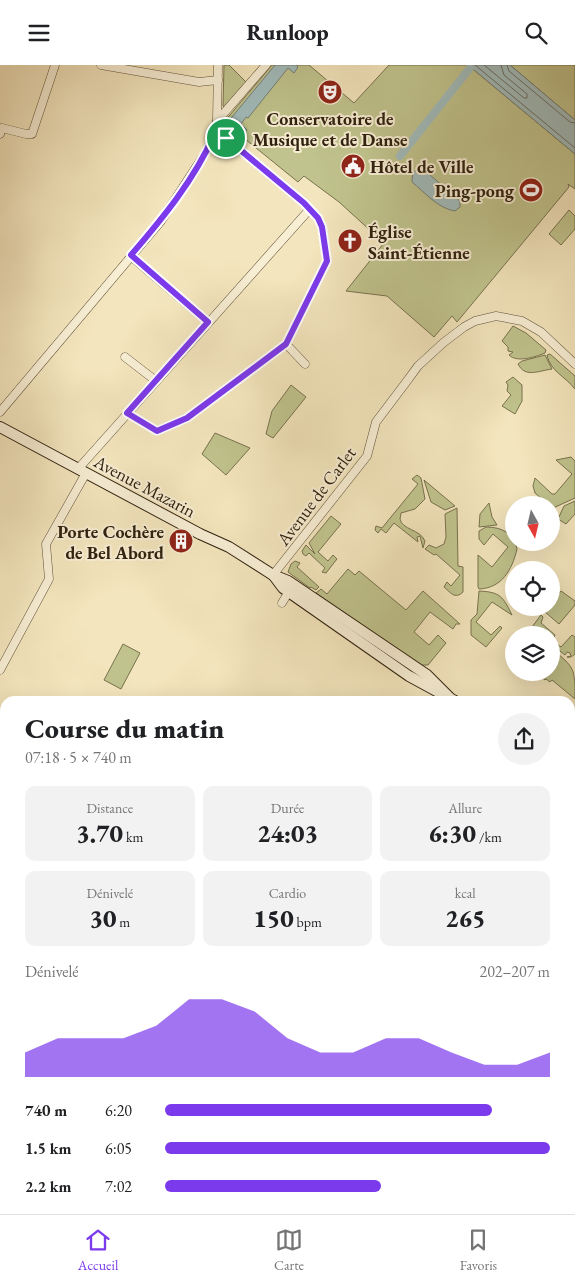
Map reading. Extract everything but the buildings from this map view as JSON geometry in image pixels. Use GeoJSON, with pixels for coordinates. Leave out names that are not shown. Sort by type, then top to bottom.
{"type":"FeatureCollection","features":[{"type":"Feature","properties":{"kind":"street"},"geometry":{"type":"LineString","coordinates":[[0,134],[2,128],[32,134],[54,65]]}},
{"type":"Feature","properties":{"kind":"street"},"geometry":{"type":"LineString","coordinates":[[101,65],[199,82],[218,80]]}},
{"type":"Feature","properties":{"kind":"street"},"geometry":{"type":"LineString","coordinates":[[0,412],[161,221],[201,160],[214,135],[217,121],[218,65]]}},
{"type":"Feature","properties":{"kind":"street"},"geometry":{"type":"LineString","coordinates":[[217,121],[266,65]]}},
{"type":"Feature","properties":{"kind":"street"},"geometry":{"type":"LineString","coordinates":[[127,413],[157,431],[187,418],[286,344],[327,261],[322,227],[318,218],[304,203],[226,138],[214,135]]}},
{"type":"Feature","properties":{"kind":"street"},"geometry":{"type":"LineString","coordinates":[[0,670],[49,579],[46,544],[82,471],[127,413],[309,210]]}},
{"type":"Feature","properties":{"kind":"street"},"geometry":{"type":"LineString","coordinates":[[131,255],[208,322]]}},
{"type":"Feature","properties":{"kind":"street","name":"Avenue de Carlet"},"geometry":{"type":"LineString","coordinates":[[273,575],[367,457],[376,422],[418,366],[464,327],[475,321],[496,315],[522,321],[541,332],[575,365]]}},
{"type":"Feature","properties":{"kind":"street"},"geometry":{"type":"LineString","coordinates":[[286,344],[305,364]]}},
{"type":"Feature","properties":{"kind":"street"},"geometry":{"type":"LineString","coordinates":[[125,357],[156,381]]}},
{"type":"Feature","properties":{"kind":"street","name":"Avenue Mazarin"},"geometry":{"type":"LineString","coordinates":[[0,427],[203,536],[229,547],[273,575],[284,588],[291,588],[409,676],[446,696]]}},
{"type":"Feature","properties":{"kind":"street"},"geometry":{"type":"LineString","coordinates":[[282,603],[291,588]]}},
{"type":"Feature","properties":{"kind":"green space"},"geometry":{"type":"Polygon","coordinates":[[[224,65],[229,65],[246,82],[224,107],[223,106],[224,65]]]}},
{"type":"Feature","properties":{"kind":"green space"},"geometry":{"type":"Polygon","coordinates":[[[272,65],[309,65],[354,103],[389,65],[468,65],[575,154],[575,189],[568,184],[569,187],[457,322],[452,316],[434,337],[387,296],[346,291],[384,243],[339,202],[304,176],[298,182],[224,122],[272,65]]]}},
{"type":"Feature","properties":{"kind":"green space"},"geometry":{"type":"Polygon","coordinates":[[[510,65],[575,65],[575,120],[510,65]]]}},
{"type":"Feature","properties":{"kind":"green space"},"geometry":{"type":"Polygon","coordinates":[[[569,210],[575,216],[575,229],[561,245],[549,234],[569,210]]]}},
{"type":"Feature","properties":{"kind":"green space"},"geometry":{"type":"Polygon","coordinates":[[[513,326],[526,333],[546,350],[545,353],[521,359],[509,355],[513,352],[508,351],[508,347],[502,341],[513,326]]]}},
{"type":"Feature","properties":{"kind":"green space"},"geometry":{"type":"Polygon","coordinates":[[[550,354],[575,376],[575,389],[551,365],[547,355],[550,354]]]}},
{"type":"Feature","properties":{"kind":"green space"},"geometry":{"type":"Polygon","coordinates":[[[545,355],[552,369],[528,372],[524,371],[518,364],[522,361],[545,355]]]}},
{"type":"Feature","properties":{"kind":"green space"},"geometry":{"type":"Polygon","coordinates":[[[513,377],[522,385],[522,401],[515,414],[502,406],[511,395],[507,391],[508,385],[506,382],[513,377]]]}},
{"type":"Feature","properties":{"kind":"green space"},"geometry":{"type":"Polygon","coordinates":[[[291,385],[306,397],[273,438],[266,434],[272,411],[291,385]]]}},
{"type":"Feature","properties":{"kind":"green space"},"geometry":{"type":"Polygon","coordinates":[[[215,433],[250,448],[226,475],[202,454],[215,433]]]}},
{"type":"Feature","properties":{"kind":"green space"},"geometry":{"type":"Polygon","coordinates":[[[571,457],[575,461],[575,498],[560,505],[560,496],[538,496],[535,493],[533,486],[535,478],[552,494],[555,494],[572,474],[556,460],[571,457]]]}},
{"type":"Feature","properties":{"kind":"green space"},"geometry":{"type":"Polygon","coordinates":[[[417,475],[421,478],[425,499],[415,509],[401,513],[400,519],[401,523],[423,537],[425,541],[423,548],[420,536],[417,537],[418,542],[394,523],[386,533],[381,529],[378,533],[375,530],[376,526],[382,528],[418,484],[412,479],[417,475]]]}},
{"type":"Feature","properties":{"kind":"green space"},"geometry":{"type":"Polygon","coordinates":[[[424,480],[455,506],[445,510],[431,502],[424,480]]]}},
{"type":"Feature","properties":{"kind":"green space"},"geometry":{"type":"Polygon","coordinates":[[[575,501],[575,514],[566,524],[560,520],[560,515],[564,506],[575,501]]]}},
{"type":"Feature","properties":{"kind":"green space"},"geometry":{"type":"Polygon","coordinates":[[[489,503],[492,517],[497,525],[479,527],[480,514],[489,503]]]}},
{"type":"Feature","properties":{"kind":"green space"},"geometry":{"type":"Polygon","coordinates":[[[457,508],[458,566],[463,567],[463,592],[455,595],[444,587],[447,582],[451,586],[460,575],[436,554],[434,555],[425,549],[429,545],[436,548],[444,544],[446,537],[445,514],[457,508]]]}},
{"type":"Feature","properties":{"kind":"green space"},"geometry":{"type":"Polygon","coordinates":[[[331,516],[341,524],[318,552],[328,561],[333,555],[337,559],[326,573],[322,572],[325,568],[309,553],[306,556],[302,551],[306,545],[315,554],[309,543],[331,516]]]}},
{"type":"Feature","properties":{"kind":"green space"},"geometry":{"type":"Polygon","coordinates":[[[486,527],[498,528],[505,531],[505,544],[493,534],[484,545],[479,539],[479,531],[486,527]]]}},
{"type":"Feature","properties":{"kind":"green space"},"geometry":{"type":"Polygon","coordinates":[[[505,551],[516,551],[513,561],[505,561],[505,576],[494,585],[479,589],[478,555],[492,567],[505,551]]]}},
{"type":"Feature","properties":{"kind":"green space"},"geometry":{"type":"Polygon","coordinates":[[[295,561],[300,563],[297,567],[319,587],[316,590],[310,588],[288,572],[291,564],[295,561]]]}},
{"type":"Feature","properties":{"kind":"green space"},"geometry":{"type":"Polygon","coordinates":[[[348,569],[355,575],[359,571],[406,610],[423,591],[460,624],[456,624],[453,629],[430,612],[414,632],[429,645],[438,635],[446,643],[428,665],[421,665],[316,593],[321,589],[327,594],[348,569]]]}},
{"type":"Feature","properties":{"kind":"green space"},"geometry":{"type":"Polygon","coordinates":[[[479,591],[497,594],[505,603],[505,610],[492,602],[476,622],[491,635],[500,626],[502,628],[486,647],[471,635],[471,620],[477,614],[479,591]]]}},
{"type":"Feature","properties":{"kind":"green space"},"geometry":{"type":"Polygon","coordinates":[[[561,591],[575,601],[575,605],[559,624],[550,616],[560,616],[561,591]]]}},
{"type":"Feature","properties":{"kind":"green space"},"geometry":{"type":"Polygon","coordinates":[[[540,616],[543,617],[541,623],[544,626],[533,626],[540,616]]]}},
{"type":"Feature","properties":{"kind":"green space"},"geometry":{"type":"Polygon","coordinates":[[[572,635],[575,637],[575,654],[570,657],[567,657],[571,656],[567,652],[565,655],[560,651],[560,646],[572,635]]]}},
{"type":"Feature","properties":{"kind":"green space"},"geometry":{"type":"Polygon","coordinates":[[[123,644],[140,653],[121,689],[104,680],[123,644]]]}},
{"type":"Feature","properties":{"kind":"green space"},"geometry":{"type":"Polygon","coordinates":[[[560,656],[572,669],[575,681],[575,696],[571,696],[553,681],[560,681],[560,656]]]}},
{"type":"Feature","properties":{"kind":"water"},"geometry":{"type":"Polygon","coordinates":[[[275,65],[296,65],[298,67],[294,73],[288,68],[248,118],[246,117],[241,124],[247,130],[242,135],[227,123],[275,65]]]}},
{"type":"Feature","properties":{"kind":"water"},"geometry":{"type":"Polygon","coordinates":[[[468,65],[510,65],[575,120],[575,154],[468,65]]]}},
{"type":"Feature","properties":{"kind":"water"},"geometry":{"type":"Polygon","coordinates":[[[423,169],[457,198],[460,202],[460,207],[455,211],[443,207],[412,182],[414,172],[423,169]]]}},
{"type":"Feature","properties":{"kind":"waterway"},"geometry":{"type":"LineString","coordinates":[[400,156],[470,68]]}},
{"type":"Feature","properties":{"kind":"place","name":"Conservatoire de Musique et de Danse"},"geometry":{"type":"Point","coordinates":[330,92]}},
{"type":"Feature","properties":{"kind":"place","name":"Hôtel de Ville"},"geometry":{"type":"Point","coordinates":[353,166]}},
{"type":"Feature","properties":{"kind":"place","name":"Ping-pong"},"geometry":{"type":"Point","coordinates":[531,190]}},
{"type":"Feature","properties":{"kind":"place","name":"Église Saint-Étienne"},"geometry":{"type":"Point","coordinates":[350,241]}},
{"type":"Feature","properties":{"kind":"place","name":"Porte Cochère de Bel Abord"},"geometry":{"type":"Point","coordinates":[181,541]}},
{"type":"Feature","properties":{"kind":"route"},"geometry":{"type":"LineString","coordinates":[[214,135],[226,138],[304,203],[318,218],[322,227],[327,257],[326,266],[286,344],[187,418],[157,431],[127,413],[208,322],[131,255],[161,221],[177,198],[204,155],[214,135]]}}]}
